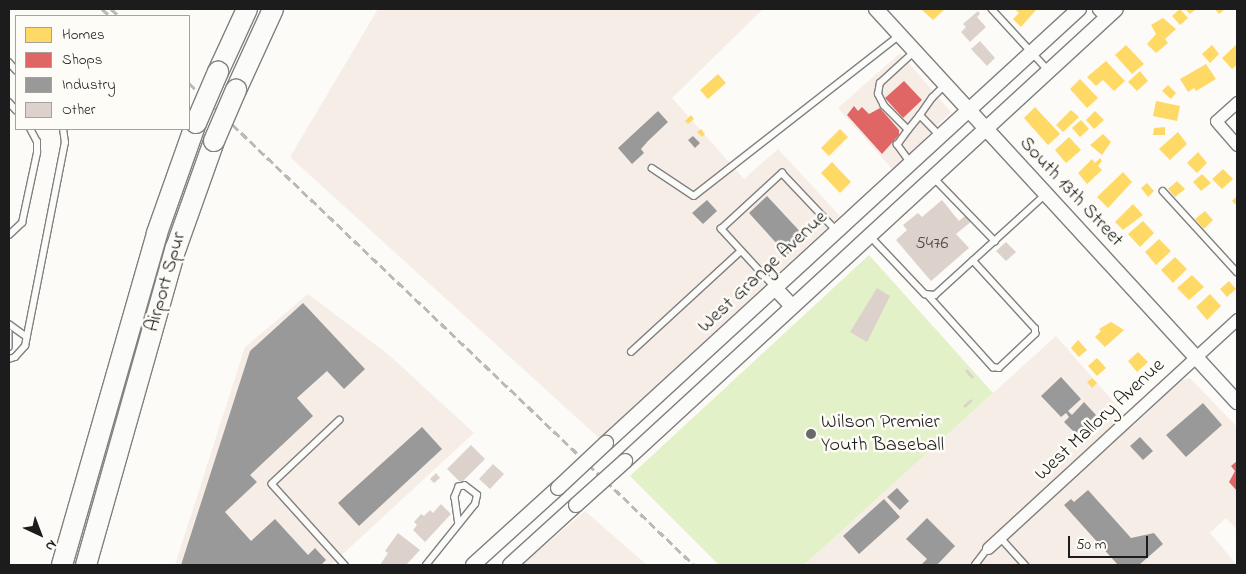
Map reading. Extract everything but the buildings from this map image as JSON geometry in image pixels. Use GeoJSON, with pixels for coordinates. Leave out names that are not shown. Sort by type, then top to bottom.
{"type":"FeatureCollection","features":[{"type":"Feature","properties":{"kind":"highway","name":"Airport Spur"},"geometry":{"type":"LineString","coordinates":[[62,565],[157,233],[196,123],[247,9]]}},
{"type":"Feature","properties":{"kind":"highway","name":"Airport Spur"},"geometry":{"type":"LineString","coordinates":[[86,565],[176,248],[214,140],[272,9]]}},
{"type":"Feature","properties":{"kind":"street","name":"South 13th Street"},"geometry":{"type":"LineString","coordinates":[[876,9],[1237,402]]}},
{"type":"Feature","properties":{"kind":"street","name":"West Grange Avenue"},"geometry":{"type":"LineString","coordinates":[[473,565],[1079,9]]}},
{"type":"Feature","properties":{"kind":"street"},"geometry":{"type":"LineString","coordinates":[[510,565],[869,236],[1048,70],[1107,12]]}},
{"type":"Feature","properties":{"kind":"street"},"geometry":{"type":"LineString","coordinates":[[1237,102],[1216,121],[1237,145]]}},
{"type":"Feature","properties":{"kind":"street"},"geometry":{"type":"LineString","coordinates":[[895,178],[912,196]]}},
{"type":"Feature","properties":{"kind":"street"},"geometry":{"type":"LineString","coordinates":[[775,288],[792,306]]}},
{"type":"Feature","properties":{"kind":"street","name":"West Mallory Avenue"},"geometry":{"type":"LineString","coordinates":[[988,548],[1237,319]]}},
{"type":"Feature","properties":{"kind":"lane"},"geometry":{"type":"LineString","coordinates":[[992,9],[1048,70]]}},
{"type":"Feature","properties":{"kind":"lane"},"geometry":{"type":"LineString","coordinates":[[652,168],[694,196],[900,35]]}},
{"type":"Feature","properties":{"kind":"lane"},"geometry":{"type":"LineString","coordinates":[[908,130],[884,106],[878,94],[880,83],[915,51]]}},
{"type":"Feature","properties":{"kind":"lane"},"geometry":{"type":"LineString","coordinates":[[910,164],[896,145],[932,98],[946,85]]}},
{"type":"Feature","properties":{"kind":"lane"},"geometry":{"type":"LineString","coordinates":[[920,115],[940,136]]}},
{"type":"Feature","properties":{"kind":"lane"},"geometry":{"type":"LineString","coordinates":[[9,235],[22,223],[37,153],[37,142],[31,130]]}},
{"type":"Feature","properties":{"kind":"lane"},"geometry":{"type":"LineString","coordinates":[[9,359],[22,352],[27,337],[65,143],[64,130]]}},
{"type":"Feature","properties":{"kind":"lane"},"geometry":{"type":"LineString","coordinates":[[775,288],[721,229],[782,173],[837,231]]}},
{"type":"Feature","properties":{"kind":"lane"},"geometry":{"type":"LineString","coordinates":[[932,176],[995,241]]}},
{"type":"Feature","properties":{"kind":"lane"},"geometry":{"type":"LineString","coordinates":[[1163,191],[1237,272]]}},
{"type":"Feature","properties":{"kind":"lane"},"geometry":{"type":"LineString","coordinates":[[930,296],[935,296],[1046,194]]}},
{"type":"Feature","properties":{"kind":"lane"},"geometry":{"type":"LineString","coordinates":[[869,236],[930,296],[993,367],[999,368],[1035,334],[1035,329],[973,260]]}},
{"type":"Feature","properties":{"kind":"lane"},"geometry":{"type":"LineString","coordinates":[[631,352],[741,251]]}},
{"type":"Feature","properties":{"kind":"lane"},"geometry":{"type":"LineString","coordinates":[[9,324],[27,337]]}},
{"type":"Feature","properties":{"kind":"lane"},"geometry":{"type":"LineString","coordinates":[[9,332],[9,347]]}},
{"type":"Feature","properties":{"kind":"lane"},"geometry":{"type":"LineString","coordinates":[[340,420],[272,484],[345,565]]}},
{"type":"Feature","properties":{"kind":"lane"},"geometry":{"type":"LineString","coordinates":[[426,565],[459,524],[477,500],[477,495],[465,486],[459,488],[456,496],[459,524]]}},
{"type":"Feature","properties":{"kind":"lane"},"geometry":{"type":"LineString","coordinates":[[1000,537],[1025,565]]}},
{"type":"Feature","properties":{"kind":"lane"},"geometry":{"type":"LineString","coordinates":[[975,565],[988,548]]}},
{"type":"Feature","properties":{"kind":"shaded area"},"geometry":{"type":"Polygon","coordinates":[[[378,9],[763,9],[672,98],[744,179],[778,149],[840,216],[599,438],[290,157],[378,9]]]}},
{"type":"Feature","properties":{"kind":"shaded area"},"geometry":{"type":"Polygon","coordinates":[[[900,53],[951,112],[893,170],[838,108],[900,53]]]}},
{"type":"Feature","properties":{"kind":"shaded area"},"geometry":{"type":"Polygon","coordinates":[[[308,294],[389,355],[474,433],[331,565],[175,565],[245,347],[308,294]]]}},
{"type":"Feature","properties":{"kind":"shaded area"},"geometry":{"type":"Polygon","coordinates":[[[1056,336],[1134,425],[1181,380],[1190,378],[1237,427],[1237,530],[1226,518],[1210,533],[1237,565],[804,565],[1056,336]]]}},
{"type":"Feature","properties":{"kind":"shaded area"},"geometry":{"type":"Polygon","coordinates":[[[585,511],[647,565],[522,565],[585,511]]]}},
{"type":"Feature","properties":{"kind":"green space","name":"Wilson Premier Youth Baseball"},"geometry":{"type":"Polygon","coordinates":[[[869,255],[993,393],[804,565],[719,565],[630,476],[869,255]]]}},
{"type":"Feature","properties":{"kind":"railway"},"geometry":{"type":"LineString","coordinates":[[102,9],[109,15]]}},
{"type":"Feature","properties":{"kind":"railway"},"geometry":{"type":"LineString","coordinates":[[111,9],[118,15]]}},
{"type":"Feature","properties":{"kind":"railway"},"geometry":{"type":"LineString","coordinates":[[190,84],[694,565]]}},
{"type":"Feature","properties":{"kind":"place","name":"Wilson Premier Youth Baseball"},"geometry":{"type":"Point","coordinates":[811,434]}}]}
